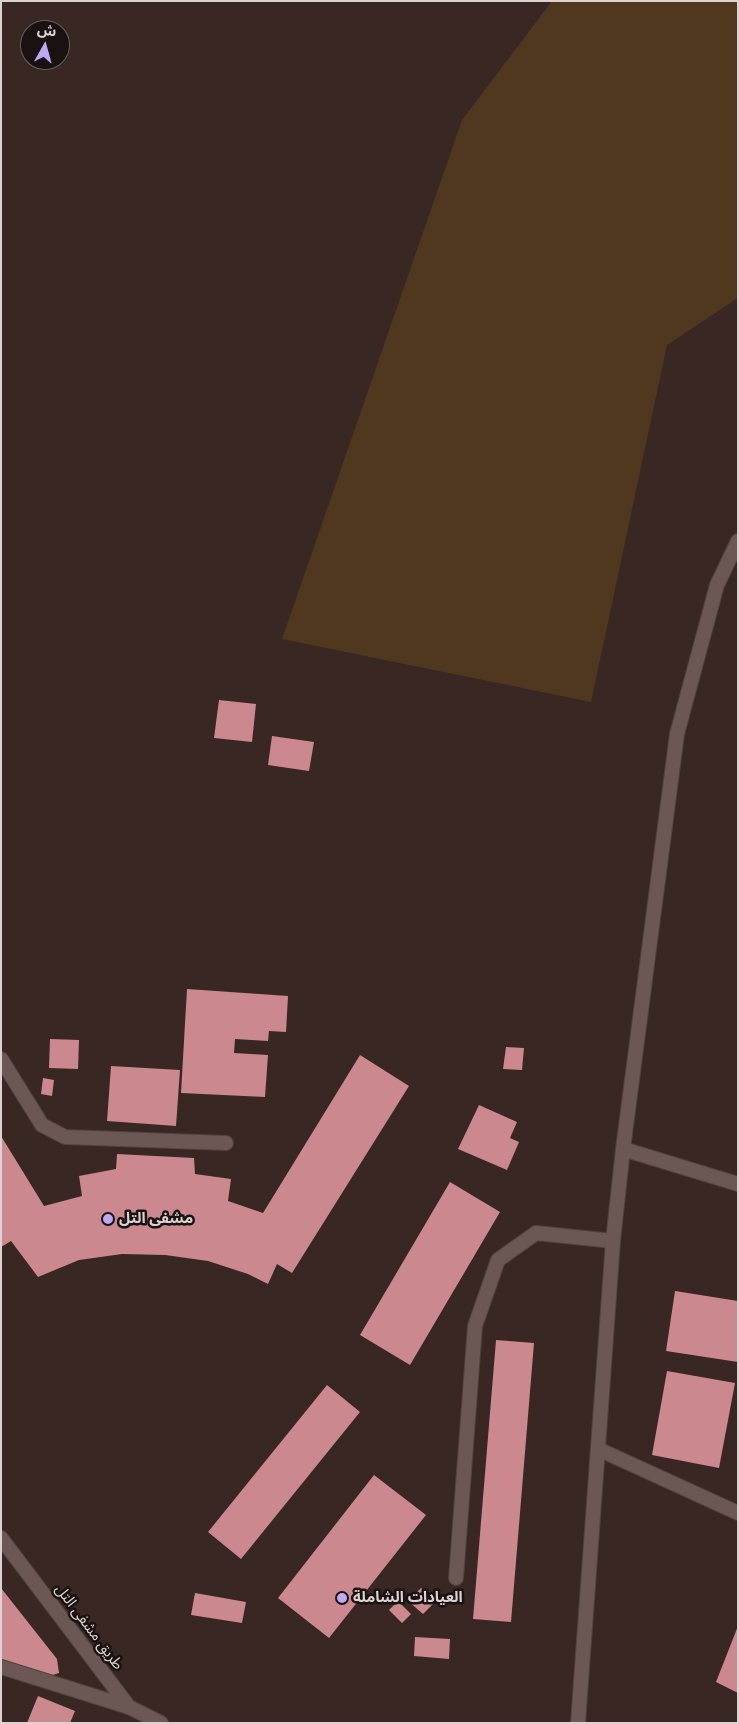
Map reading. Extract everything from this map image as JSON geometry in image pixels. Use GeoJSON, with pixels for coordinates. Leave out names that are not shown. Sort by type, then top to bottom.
{"type":"FeatureCollection","features":[{"type":"Feature","properties":{"kind":"street"},"geometry":{"type":"LineString","coordinates":[[578,1723],[613,1242],[623,1149],[677,734],[718,585],[738,541]]}},
{"type":"Feature","properties":{"kind":"street"},"geometry":{"type":"LineString","coordinates":[[1,1059],[42,1125],[65,1136],[226,1143]]}},
{"type":"Feature","properties":{"kind":"street"},"geometry":{"type":"LineString","coordinates":[[623,1149],[738,1184]]}},
{"type":"Feature","properties":{"kind":"street"},"geometry":{"type":"LineString","coordinates":[[456,1578],[475,1326],[498,1260],[536,1234],[613,1242]]}},
{"type":"Feature","properties":{"kind":"street"},"geometry":{"type":"LineString","coordinates":[[598,1449],[738,1513]]}},
{"type":"Feature","properties":{"kind":"street","name":"طريق مشفى التل"},"geometry":{"type":"LineString","coordinates":[[1,1538],[129,1707],[161,1723]]}},
{"type":"Feature","properties":{"kind":"street"},"geometry":{"type":"LineString","coordinates":[[1,1667],[129,1707]]}},
{"type":"Feature","properties":{"kind":"shaded area"},"geometry":{"type":"Polygon","coordinates":[[[552,1],[738,1],[738,298],[667,345],[591,702],[282,639],[462,120],[552,1]]]}},
{"type":"Feature","properties":{"kind":"building"},"geometry":{"type":"Polygon","coordinates":[[[219,700],[256,704],[252,742],[214,738],[219,700]]]}},
{"type":"Feature","properties":{"kind":"building"},"geometry":{"type":"Polygon","coordinates":[[[272,736],[314,742],[309,771],[268,765],[272,736]]]}},
{"type":"Feature","properties":{"kind":"building"},"geometry":{"type":"Polygon","coordinates":[[[187,989],[288,996],[286,1032],[269,1031],[268,1041],[235,1039],[234,1053],[268,1055],[265,1097],[181,1093],[187,989]]]}},
{"type":"Feature","properties":{"kind":"building"},"geometry":{"type":"Polygon","coordinates":[[[50,1039],[79,1040],[78,1069],[49,1068],[50,1039]]]}},
{"type":"Feature","properties":{"kind":"building"},"geometry":{"type":"Polygon","coordinates":[[[506,1047],[524,1048],[522,1070],[503,1069],[506,1047]]]}},
{"type":"Feature","properties":{"kind":"building"},"geometry":{"type":"Polygon","coordinates":[[[360,1055],[409,1086],[292,1273],[277,1264],[268,1284],[248,1274],[208,1261],[165,1255],[122,1254],[79,1260],[38,1277],[11,1241],[1,1247],[1,1136],[44,1206],[82,1196],[79,1176],[116,1169],[117,1154],[194,1158],[195,1174],[231,1179],[228,1201],[263,1213],[360,1055]]]}},
{"type":"Feature","properties":{"kind":"building"},"geometry":{"type":"Polygon","coordinates":[[[111,1066],[180,1070],[176,1126],[107,1121],[111,1066]]]}},
{"type":"Feature","properties":{"kind":"building"},"geometry":{"type":"Polygon","coordinates":[[[43,1078],[54,1080],[52,1096],[41,1094],[43,1078]]]}},
{"type":"Feature","properties":{"kind":"building"},"geometry":{"type":"Polygon","coordinates":[[[479,1105],[517,1122],[510,1138],[519,1142],[507,1170],[458,1149],[479,1105]]]}},
{"type":"Feature","properties":{"kind":"building"},"geometry":{"type":"Polygon","coordinates":[[[450,1182],[500,1212],[410,1365],[360,1335],[450,1182]]]}},
{"type":"Feature","properties":{"kind":"building"},"geometry":{"type":"Polygon","coordinates":[[[675,1291],[738,1301],[738,1362],[666,1351],[675,1291]]]}},
{"type":"Feature","properties":{"kind":"building"},"geometry":{"type":"Polygon","coordinates":[[[496,1340],[534,1343],[511,1622],[473,1619],[496,1340]]]}},
{"type":"Feature","properties":{"kind":"building"},"geometry":{"type":"Polygon","coordinates":[[[667,1371],[735,1383],[719,1468],[652,1455],[667,1371]]]}},
{"type":"Feature","properties":{"kind":"building"},"geometry":{"type":"Polygon","coordinates":[[[327,1385],[360,1412],[241,1559],[208,1532],[327,1385]]]}},
{"type":"Feature","properties":{"kind":"building"},"geometry":{"type":"Polygon","coordinates":[[[374,1475],[426,1515],[329,1638],[278,1598],[374,1475]]]}},
{"type":"Feature","properties":{"kind":"building"},"geometry":{"type":"Polygon","coordinates":[[[1,1588],[57,1659],[59,1673],[40,1679],[1,1664],[1,1588]]]}},
{"type":"Feature","properties":{"kind":"building"},"geometry":{"type":"Polygon","coordinates":[[[421,1588],[435,1602],[423,1614],[408,1601],[421,1588]]]}},
{"type":"Feature","properties":{"kind":"building"},"geometry":{"type":"Polygon","coordinates":[[[195,1593],[246,1602],[242,1623],[191,1615],[195,1593]]]}},
{"type":"Feature","properties":{"kind":"building"},"geometry":{"type":"Polygon","coordinates":[[[398,1601],[411,1614],[402,1623],[389,1610],[398,1601]]]}},
{"type":"Feature","properties":{"kind":"building"},"geometry":{"type":"Polygon","coordinates":[[[738,1626],[738,1693],[716,1682],[738,1626]]]}},
{"type":"Feature","properties":{"kind":"building"},"geometry":{"type":"Polygon","coordinates":[[[415,1637],[450,1639],[449,1659],[414,1656],[415,1637]]]}},
{"type":"Feature","properties":{"kind":"building"},"geometry":{"type":"Polygon","coordinates":[[[38,1696],[75,1711],[70,1723],[27,1723],[38,1696]]]}},
{"type":"Feature","properties":{"kind":"place","name":"مشفى التل"},"geometry":{"type":"Point","coordinates":[108,1219]}},
{"type":"Feature","properties":{"kind":"place","name":"العيادات الشاملة"},"geometry":{"type":"Point","coordinates":[342,1598]}}]}
